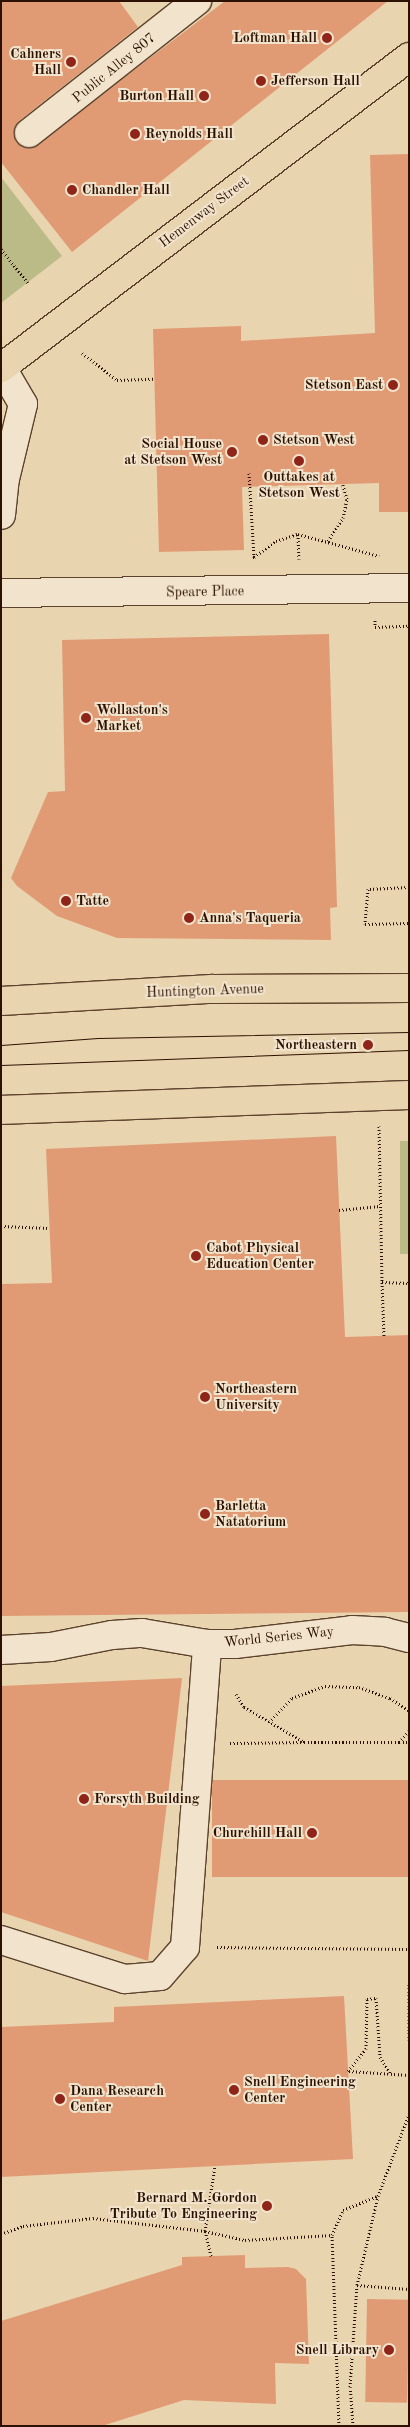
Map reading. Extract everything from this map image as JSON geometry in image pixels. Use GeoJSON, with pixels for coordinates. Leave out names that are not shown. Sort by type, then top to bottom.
{"type":"FeatureCollection","features":[{"type":"Feature","properties":{"kind":"main road","name":"Hemenway Street"},"geometry":{"type":"LineString","coordinates":[[2,368],[409,57]]}},
{"type":"Feature","properties":{"kind":"main road","name":"Huntington Avenue"},"geometry":{"type":"LineString","coordinates":[[1,1001],[212,989],[409,988]]}},
{"type":"Feature","properties":{"kind":"main road"},"geometry":{"type":"LineString","coordinates":[[1,1110],[409,1095]]}},
{"type":"Feature","properties":{"kind":"street","name":"Public Alley 807"},"geometry":{"type":"LineString","coordinates":[[29,134],[197,1]]}},
{"type":"Feature","properties":{"kind":"street"},"geometry":{"type":"LineString","coordinates":[[1,514],[3,475],[23,404],[2,368]]}},
{"type":"Feature","properties":{"kind":"street","name":"Speare Place"},"geometry":{"type":"LineString","coordinates":[[1,593],[409,588]]}},
{"type":"Feature","properties":{"kind":"street","name":"World Series Way"},"geometry":{"type":"LineString","coordinates":[[1,1650],[51,1648],[112,1635],[142,1634],[207,1644],[235,1644],[352,1630],[385,1632],[409,1638]]}},
{"type":"Feature","properties":{"kind":"street"},"geometry":{"type":"LineString","coordinates":[[1,1940],[125,1979],[160,1976],[184,1947],[202,1743],[207,1644]]}},
{"type":"Feature","properties":{"kind":"path"},"geometry":{"type":"LineString","coordinates":[[1,249],[28,283]]}},
{"type":"Feature","properties":{"kind":"path"},"geometry":{"type":"LineString","coordinates":[[82,353],[118,380],[154,380]]}},
{"type":"Feature","properties":{"kind":"path"},"geometry":{"type":"LineString","coordinates":[[249,473],[254,557]]}},
{"type":"Feature","properties":{"kind":"path"},"geometry":{"type":"LineString","coordinates":[[328,541],[343,518],[347,499],[343,485]]}},
{"type":"Feature","properties":{"kind":"path"},"geometry":{"type":"LineString","coordinates":[[298,534],[300,568]]}},
{"type":"Feature","properties":{"kind":"path"},"geometry":{"type":"LineString","coordinates":[[244,558],[254,557],[276,542],[298,534],[386,556]]}},
{"type":"Feature","properties":{"kind":"path"},"geometry":{"type":"LineString","coordinates":[[409,887],[368,889],[365,924],[409,923]]}},
{"type":"Feature","properties":{"kind":"path"},"geometry":{"type":"LineString","coordinates":[[379,1122],[384,1336]]}},
{"type":"Feature","properties":{"kind":"path"},"geometry":{"type":"LineString","coordinates":[[339,1210],[380,1206]]}},
{"type":"Feature","properties":{"kind":"path"},"geometry":{"type":"LineString","coordinates":[[1,1226],[50,1228]]}},
{"type":"Feature","properties":{"kind":"path"},"geometry":{"type":"LineString","coordinates":[[382,1282],[409,1283]]}},
{"type":"Feature","properties":{"kind":"path"},"geometry":{"type":"LineString","coordinates":[[269,1722],[292,1698],[325,1686],[359,1687],[390,1698],[409,1711]]}},
{"type":"Feature","properties":{"kind":"path"},"geometry":{"type":"LineString","coordinates":[[235,1691],[244,1707],[304,1742]]}},
{"type":"Feature","properties":{"kind":"path"},"geometry":{"type":"LineString","coordinates":[[399,1742],[409,1732]]}},
{"type":"Feature","properties":{"kind":"path"},"geometry":{"type":"LineString","coordinates":[[202,1743],[409,1742]]}},
{"type":"Feature","properties":{"kind":"path"},"geometry":{"type":"LineString","coordinates":[[184,1947],[409,1949]]}},
{"type":"Feature","properties":{"kind":"path"},"geometry":{"type":"LineString","coordinates":[[409,1984],[409,2040]]}},
{"type":"Feature","properties":{"kind":"path"},"geometry":{"type":"LineString","coordinates":[[391,2074],[380,2058],[376,1998],[367,1999],[366,2049],[348,2071],[391,2074],[409,2075]]}},
{"type":"Feature","properties":{"kind":"path"},"geometry":{"type":"LineString","coordinates":[[352,2426],[350,2387],[357,2285],[378,2196],[396,2142],[408,2123],[409,2114]]}},
{"type":"Feature","properties":{"kind":"path"},"geometry":{"type":"LineString","coordinates":[[211,2256],[205,2231],[215,2166]]}},
{"type":"Feature","properties":{"kind":"path"},"geometry":{"type":"LineString","coordinates":[[339,2426],[332,2235],[343,2210],[378,2196]]}},
{"type":"Feature","properties":{"kind":"path"},"geometry":{"type":"LineString","coordinates":[[1,2234],[23,2226],[93,2218],[205,2231],[245,2240],[332,2235]]}},
{"type":"Feature","properties":{"kind":"path"},"geometry":{"type":"LineString","coordinates":[[357,2285],[409,2289]]}},
{"type":"Feature","properties":{"kind":"green space"},"geometry":{"type":"Polygon","coordinates":[[[1,177],[62,256],[1,303],[1,177]]]}},
{"type":"Feature","properties":{"kind":"green space"},"geometry":{"type":"Polygon","coordinates":[[[400,1141],[409,1141],[409,1254],[400,1254],[400,1141]]]}},
{"type":"Feature","properties":{"kind":"building"},"geometry":{"type":"Polygon","coordinates":[[[1,1],[119,1],[138,27],[19,121],[14,135],[16,142],[31,148],[225,1],[388,1],[72,252],[1,162],[1,1]]]}},
{"type":"Feature","properties":{"kind":"building","name":"Stetson West"},"geometry":{"type":"Polygon","coordinates":[[[409,154],[409,512],[379,512],[379,483],[242,487],[244,550],[159,552],[153,329],[241,326],[241,341],[375,333],[370,155],[409,154]]]}},
{"type":"Feature","properties":{"kind":"building"},"geometry":{"type":"Polygon","coordinates":[[[329,634],[337,907],[330,908],[331,940],[117,938],[57,916],[17,886],[11,878],[48,792],[65,791],[62,640],[329,634]]]}},
{"type":"Feature","properties":{"kind":"building"},"geometry":{"type":"Polygon","coordinates":[[[336,1136],[345,1337],[409,1335],[409,1612],[1,1616],[1,1284],[52,1283],[46,1149],[336,1136]]]}},
{"type":"Feature","properties":{"kind":"building","name":"Forsyth Building"},"geometry":{"type":"Polygon","coordinates":[[[182,1678],[148,1961],[1,1912],[1,1686],[182,1678]]]}},
{"type":"Feature","properties":{"kind":"building","name":"Churchill Hall"},"geometry":{"type":"Polygon","coordinates":[[[212,1780],[409,1780],[409,1877],[212,1877],[212,1780]]]}},
{"type":"Feature","properties":{"kind":"building","name":"Snell Engineering Center"},"geometry":{"type":"Polygon","coordinates":[[[344,1996],[353,2159],[1,2177],[1,2027],[114,2022],[114,2007],[344,1996]]]}},
{"type":"Feature","properties":{"kind":"building"},"geometry":{"type":"Polygon","coordinates":[[[245,2255],[245,2268],[288,2267],[296,2269],[306,2279],[309,2364],[275,2363],[276,2404],[184,2400],[102,2426],[1,2426],[1,2321],[182,2265],[182,2257],[245,2255]]]}},
{"type":"Feature","properties":{"kind":"building","name":"Snell Library"},"geometry":{"type":"Polygon","coordinates":[[[367,2299],[409,2300],[407,2403],[365,2402],[367,2299]]]}},
{"type":"Feature","properties":{"kind":"tram line"},"geometry":{"type":"LineString","coordinates":[[1,1045],[98,1038],[409,1032]]}},
{"type":"Feature","properties":{"kind":"tram line"},"geometry":{"type":"LineString","coordinates":[[1,1065],[409,1050]]}},
{"type":"Feature","properties":{"kind":"place","name":"Loftman Hall"},"geometry":{"type":"Point","coordinates":[327,38]}},
{"type":"Feature","properties":{"kind":"place","name":"Cahners Hall"},"geometry":{"type":"Point","coordinates":[71,62]}},
{"type":"Feature","properties":{"kind":"place","name":"Jefferson Hall"},"geometry":{"type":"Point","coordinates":[261,81]}},
{"type":"Feature","properties":{"kind":"place","name":"Burton Hall"},"geometry":{"type":"Point","coordinates":[204,96]}},
{"type":"Feature","properties":{"kind":"place","name":"Reynolds Hall"},"geometry":{"type":"Point","coordinates":[135,134]}},
{"type":"Feature","properties":{"kind":"place","name":"Chandler Hall"},"geometry":{"type":"Point","coordinates":[72,190]}},
{"type":"Feature","properties":{"kind":"place","name":"Stetson East"},"geometry":{"type":"Point","coordinates":[393,385]}},
{"type":"Feature","properties":{"kind":"place","name":"Stetson West"},"geometry":{"type":"Point","coordinates":[263,440]}},
{"type":"Feature","properties":{"kind":"place","name":"Social House at Stetson West"},"geometry":{"type":"Point","coordinates":[232,452]}},
{"type":"Feature","properties":{"kind":"place","name":"Outtakes at Stetson West"},"geometry":{"type":"Point","coordinates":[299,461]}},
{"type":"Feature","properties":{"kind":"place","name":"Wollaston's Market"},"geometry":{"type":"Point","coordinates":[86,718]}},
{"type":"Feature","properties":{"kind":"place","name":"Tatte"},"geometry":{"type":"Point","coordinates":[66,901]}},
{"type":"Feature","properties":{"kind":"place","name":"Anna's Taqueria"},"geometry":{"type":"Point","coordinates":[189,918]}},
{"type":"Feature","properties":{"kind":"place","name":"Northeastern"},"geometry":{"type":"Point","coordinates":[368,1045]}},
{"type":"Feature","properties":{"kind":"place","name":"Cabot Physical Education Center"},"geometry":{"type":"Point","coordinates":[196,1256]}},
{"type":"Feature","properties":{"kind":"place","name":"Northeastern University"},"geometry":{"type":"Point","coordinates":[205,1397]}},
{"type":"Feature","properties":{"kind":"place","name":"Barletta Natatorium"},"geometry":{"type":"Point","coordinates":[205,1514]}},
{"type":"Feature","properties":{"kind":"place","name":"Forsyth Building"},"geometry":{"type":"Point","coordinates":[84,1799]}},
{"type":"Feature","properties":{"kind":"place","name":"Churchill Hall"},"geometry":{"type":"Point","coordinates":[312,1833]}},
{"type":"Feature","properties":{"kind":"place","name":"Snell Engineering Center"},"geometry":{"type":"Point","coordinates":[234,2090]}},
{"type":"Feature","properties":{"kind":"place","name":"Dana Research Center"},"geometry":{"type":"Point","coordinates":[60,2099]}},
{"type":"Feature","properties":{"kind":"place","name":"Bernard M. Gordon Tribute To Engineering"},"geometry":{"type":"Point","coordinates":[267,2206]}},
{"type":"Feature","properties":{"kind":"place","name":"Snell Library"},"geometry":{"type":"Point","coordinates":[389,2350]}}]}
